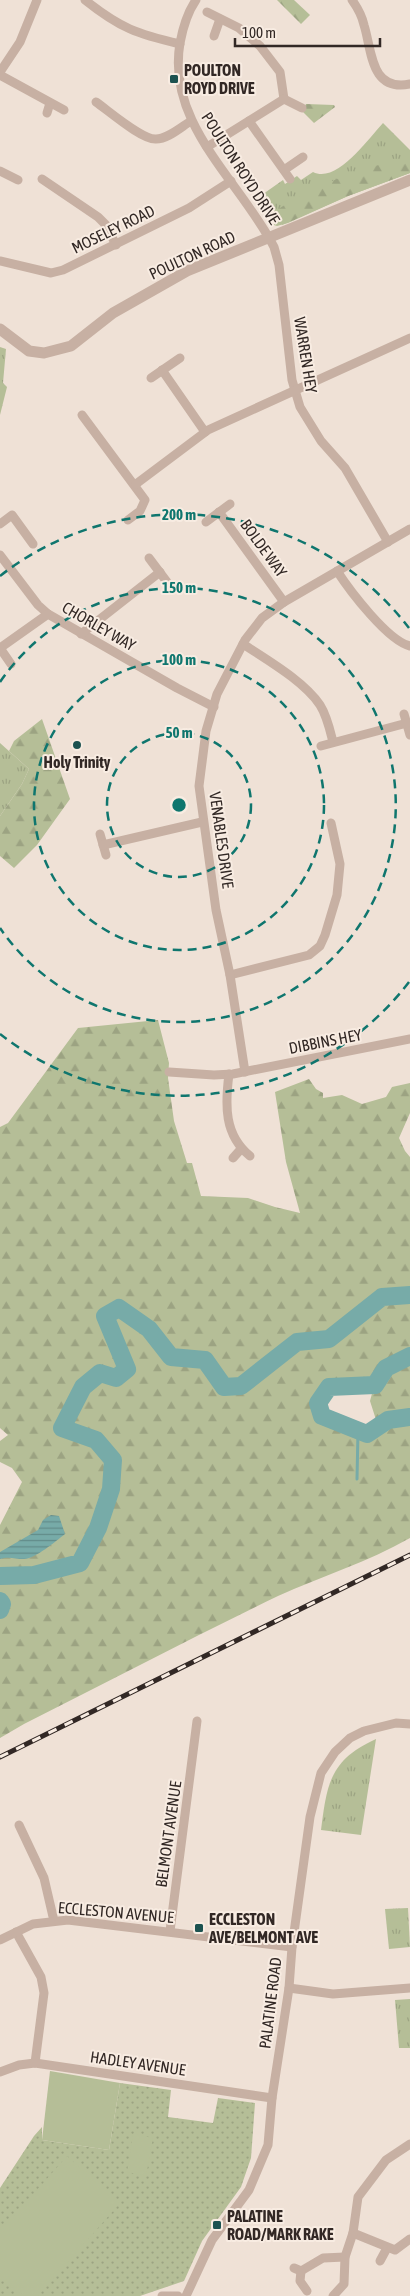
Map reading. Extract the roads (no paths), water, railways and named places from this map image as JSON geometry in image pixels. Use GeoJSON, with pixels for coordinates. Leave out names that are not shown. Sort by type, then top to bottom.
{"type":"FeatureCollection","features":[{"type":"Feature","properties":{"kind":"street"},"geometry":{"type":"LineString","coordinates":[[37,0],[20,42],[0,73],[64,110]]}},
{"type":"Feature","properties":{"kind":"street"},"geometry":{"type":"LineString","coordinates":[[85,0],[110,20],[131,31],[180,44]]}},
{"type":"Feature","properties":{"kind":"street","name":"POULTON ROYD DRIVE"},"geometry":{"type":"LineString","coordinates":[[196,0],[183,28],[178,58],[182,99],[191,121],[207,147],[269,238]]}},
{"type":"Feature","properties":{"kind":"street"},"geometry":{"type":"LineString","coordinates":[[352,0],[364,24],[369,52],[376,70],[392,83],[403,86],[410,84]]}},
{"type":"Feature","properties":{"kind":"street"},"geometry":{"type":"LineString","coordinates":[[207,12],[239,28],[271,59],[280,72],[284,99]]}},
{"type":"Feature","properties":{"kind":"street"},"geometry":{"type":"LineString","coordinates":[[214,36],[220,19]]}},
{"type":"Feature","properties":{"kind":"street"},"geometry":{"type":"LineString","coordinates":[[284,99],[302,108]]}},
{"type":"Feature","properties":{"kind":"street"},"geometry":{"type":"LineString","coordinates":[[207,147],[284,99]]}},
{"type":"Feature","properties":{"kind":"street"},"geometry":{"type":"LineString","coordinates":[[106,109],[111,100]]}},
{"type":"Feature","properties":{"kind":"street"},"geometry":{"type":"LineString","coordinates":[[96,102],[142,134],[156,140],[167,136],[191,121]]}},
{"type":"Feature","properties":{"kind":"street"},"geometry":{"type":"LineString","coordinates":[[47,113],[50,103]]}},
{"type":"Feature","properties":{"kind":"street"},"geometry":{"type":"LineString","coordinates":[[249,121],[290,179]]}},
{"type":"Feature","properties":{"kind":"street"},"geometry":{"type":"LineString","coordinates":[[284,170],[303,157]]}},
{"type":"Feature","properties":{"kind":"street"},"geometry":{"type":"LineString","coordinates":[[7,170],[18,180]]}},
{"type":"Feature","properties":{"kind":"street"},"geometry":{"type":"LineString","coordinates":[[42,179],[48,189],[98,217],[106,225],[116,244]]}},
{"type":"Feature","properties":{"kind":"street","name":"POULTON ROAD"},"geometry":{"type":"LineString","coordinates":[[0,329],[29,351],[44,353],[71,346],[113,313],[187,272],[410,180]]}},
{"type":"Feature","properties":{"kind":"street","name":"MOSELEY ROAD"},"geometry":{"type":"LineString","coordinates":[[0,261],[50,274],[63,270],[189,208],[231,181]]}},
{"type":"Feature","properties":{"kind":"street","name":"WARREN HEY"},"geometry":{"type":"LineString","coordinates":[[269,238],[279,265],[294,389],[307,421],[345,468],[388,542]]}},
{"type":"Feature","properties":{"kind":"street"},"geometry":{"type":"LineString","coordinates":[[136,484],[205,432],[294,389],[410,338]]}},
{"type":"Feature","properties":{"kind":"street"},"geometry":{"type":"LineString","coordinates":[[151,378],[180,358]]}},
{"type":"Feature","properties":{"kind":"street"},"geometry":{"type":"LineString","coordinates":[[162,370],[205,432]]}},
{"type":"Feature","properties":{"kind":"street"},"geometry":{"type":"LineString","coordinates":[[82,415],[136,484],[146,500],[140,511],[128,520]]}},
{"type":"Feature","properties":{"kind":"street","name":"BOLDE WAY"},"geometry":{"type":"LineString","coordinates":[[206,522],[230,504]]}},
{"type":"Feature","properties":{"kind":"street","name":"BOLDE WAY"},"geometry":{"type":"LineString","coordinates":[[219,512],[284,602]]}},
{"type":"Feature","properties":{"kind":"street"},"geometry":{"type":"LineString","coordinates":[[0,524],[12,515],[32,544]]}},
{"type":"Feature","properties":{"kind":"street","name":"VENABLES DRIVE"},"geometry":{"type":"LineString","coordinates":[[245,1072],[230,975],[216,910],[202,822],[199,786],[206,731],[225,677],[243,644],[262,618],[284,602],[410,529]]}},
{"type":"Feature","properties":{"kind":"street","name":"CHORLEY WAY"},"geometry":{"type":"LineString","coordinates":[[0,555],[38,605],[48,614],[214,707]]}},
{"type":"Feature","properties":{"kind":"street"},"geometry":{"type":"LineString","coordinates":[[149,558],[168,582]]}},
{"type":"Feature","properties":{"kind":"street"},"geometry":{"type":"LineString","coordinates":[[81,634],[160,572]]}},
{"type":"Feature","properties":{"kind":"street"},"geometry":{"type":"LineString","coordinates":[[337,572],[350,591],[389,633],[410,646]]}},
{"type":"Feature","properties":{"kind":"street","name":"CHORLEY WAY"},"geometry":{"type":"LineString","coordinates":[[11,664],[0,648],[48,614]]}},
{"type":"Feature","properties":{"kind":"street"},"geometry":{"type":"LineString","coordinates":[[243,644],[278,667],[308,692],[320,705],[333,742]]}},
{"type":"Feature","properties":{"kind":"street"},"geometry":{"type":"LineString","coordinates":[[321,746],[405,718],[410,734]]}},
{"type":"Feature","properties":{"kind":"street"},"geometry":{"type":"LineString","coordinates":[[103,845],[202,822]]}},
{"type":"Feature","properties":{"kind":"street"},"geometry":{"type":"LineString","coordinates":[[230,975],[309,955],[320,946],[326,935],[337,895],[340,864],[331,823]]}},
{"type":"Feature","properties":{"kind":"street"},"geometry":{"type":"LineString","coordinates":[[100,834],[106,855]]}},
{"type":"Feature","properties":{"kind":"street","name":"DIBBINS HEY"},"geometry":{"type":"LineString","coordinates":[[169,1072],[229,1074],[245,1072],[410,1039]]}},
{"type":"Feature","properties":{"kind":"street"},"geometry":{"type":"LineString","coordinates":[[229,1074],[226,1096],[227,1121],[233,1136],[242,1149],[250,1156]]}},
{"type":"Feature","properties":{"kind":"street"},"geometry":{"type":"LineString","coordinates":[[233,1158],[242,1149]]}},
{"type":"Feature","properties":{"kind":"street","name":"BELMONT AVENUE"},"geometry":{"type":"LineString","coordinates":[[170,1931],[190,1740],[198,1721]]}},
{"type":"Feature","properties":{"kind":"street","name":"PALATINE ROAD"},"geometry":{"type":"LineString","coordinates":[[186,2296],[212,2240],[249,2190],[268,2145],[272,2098],[289,1988],[292,1947],[310,1817],[320,1773],[335,1752],[350,1738],[364,1731],[396,1722],[410,1724]]}},
{"type":"Feature","properties":{"kind":"street"},"geometry":{"type":"LineString","coordinates":[[19,1825],[44,1878],[54,1922]]}},
{"type":"Feature","properties":{"kind":"street","name":"ECCLESTON AVENUE"},"geometry":{"type":"LineString","coordinates":[[0,1940],[33,1924],[77,1921],[292,1947]]}},
{"type":"Feature","properties":{"kind":"street"},"geometry":{"type":"LineString","coordinates":[[16,1932],[41,1977],[44,1993],[35,2063]]}},
{"type":"Feature","properties":{"kind":"street"},"geometry":{"type":"LineString","coordinates":[[289,1988],[333,1994],[410,1988]]}},
{"type":"Feature","properties":{"kind":"street","name":"HADLEY AVENUE"},"geometry":{"type":"LineString","coordinates":[[0,2072],[18,2065],[35,2063],[272,2098]]}},
{"type":"Feature","properties":{"kind":"street"},"geometry":{"type":"LineString","coordinates":[[333,2296],[344,2284],[345,2257],[353,2233],[358,2197],[386,2160],[410,2144]]}},
{"type":"Feature","properties":{"kind":"street"},"geometry":{"type":"LineString","coordinates":[[353,2233],[395,2250],[410,2239]]}},
{"type":"Feature","properties":{"kind":"street"},"geometry":{"type":"LineString","coordinates":[[380,2261],[387,2248]]}},
{"type":"Feature","properties":{"kind":"street"},"geometry":{"type":"LineString","coordinates":[[307,2292],[300,2281],[298,2270],[323,2258],[345,2257]]}},
{"type":"Feature","properties":{"kind":"street"},"geometry":{"type":"LineString","coordinates":[[162,2296],[178,2296]]}},
{"type":"Feature","properties":{"kind":"water"},"geometry":{"type":"Polygon","coordinates":[[[51,1515],[59,1516],[65,1534],[29,1558],[0,1559],[0,1552],[38,1530],[43,1520],[51,1515]]]}},
{"type":"Feature","properties":{"kind":"waterway"},"geometry":{"type":"LineString","coordinates":[[0,1576],[34,1575],[80,1563],[98,1528],[111,1489],[113,1460],[96,1440],[62,1428],[83,1387],[100,1373],[116,1378],[127,1369],[105,1316],[119,1308],[149,1329],[171,1357],[205,1360],[224,1387],[241,1386],[297,1342],[329,1339],[382,1297],[410,1295]]}},
{"type":"Feature","properties":{"kind":"waterway"},"geometry":{"type":"LineString","coordinates":[[410,1356],[386,1368],[375,1385],[329,1387],[318,1403],[322,1416],[367,1434],[388,1420],[410,1417]]}},
{"type":"Feature","properties":{"kind":"waterway"},"geometry":{"type":"LineString","coordinates":[[357,1479],[358,1431]]}},
{"type":"Feature","properties":{"kind":"waterway"},"geometry":{"type":"LineString","coordinates":[[0,1601],[2,1604],[0,1610]]}},
{"type":"Feature","properties":{"kind":"railway"},"geometry":{"type":"LineString","coordinates":[[0,1757],[410,1555]]}},
{"type":"Feature","properties":{"kind":"place","name":"POULTON ROYD DRIVE"},"geometry":{"type":"Point","coordinates":[174,79]}},
{"type":"Feature","properties":{"kind":"place","name":"Holy Trinity"},"geometry":{"type":"Point","coordinates":[77,745]}},
{"type":"Feature","properties":{"kind":"place","name":"ECCLESTON AVE/BELMONT AVE"},"geometry":{"type":"Point","coordinates":[199,1928]}},
{"type":"Feature","properties":{"kind":"place","name":"PALATINE ROAD/MARK RAKE"},"geometry":{"type":"Point","coordinates":[217,2225]}}]}
